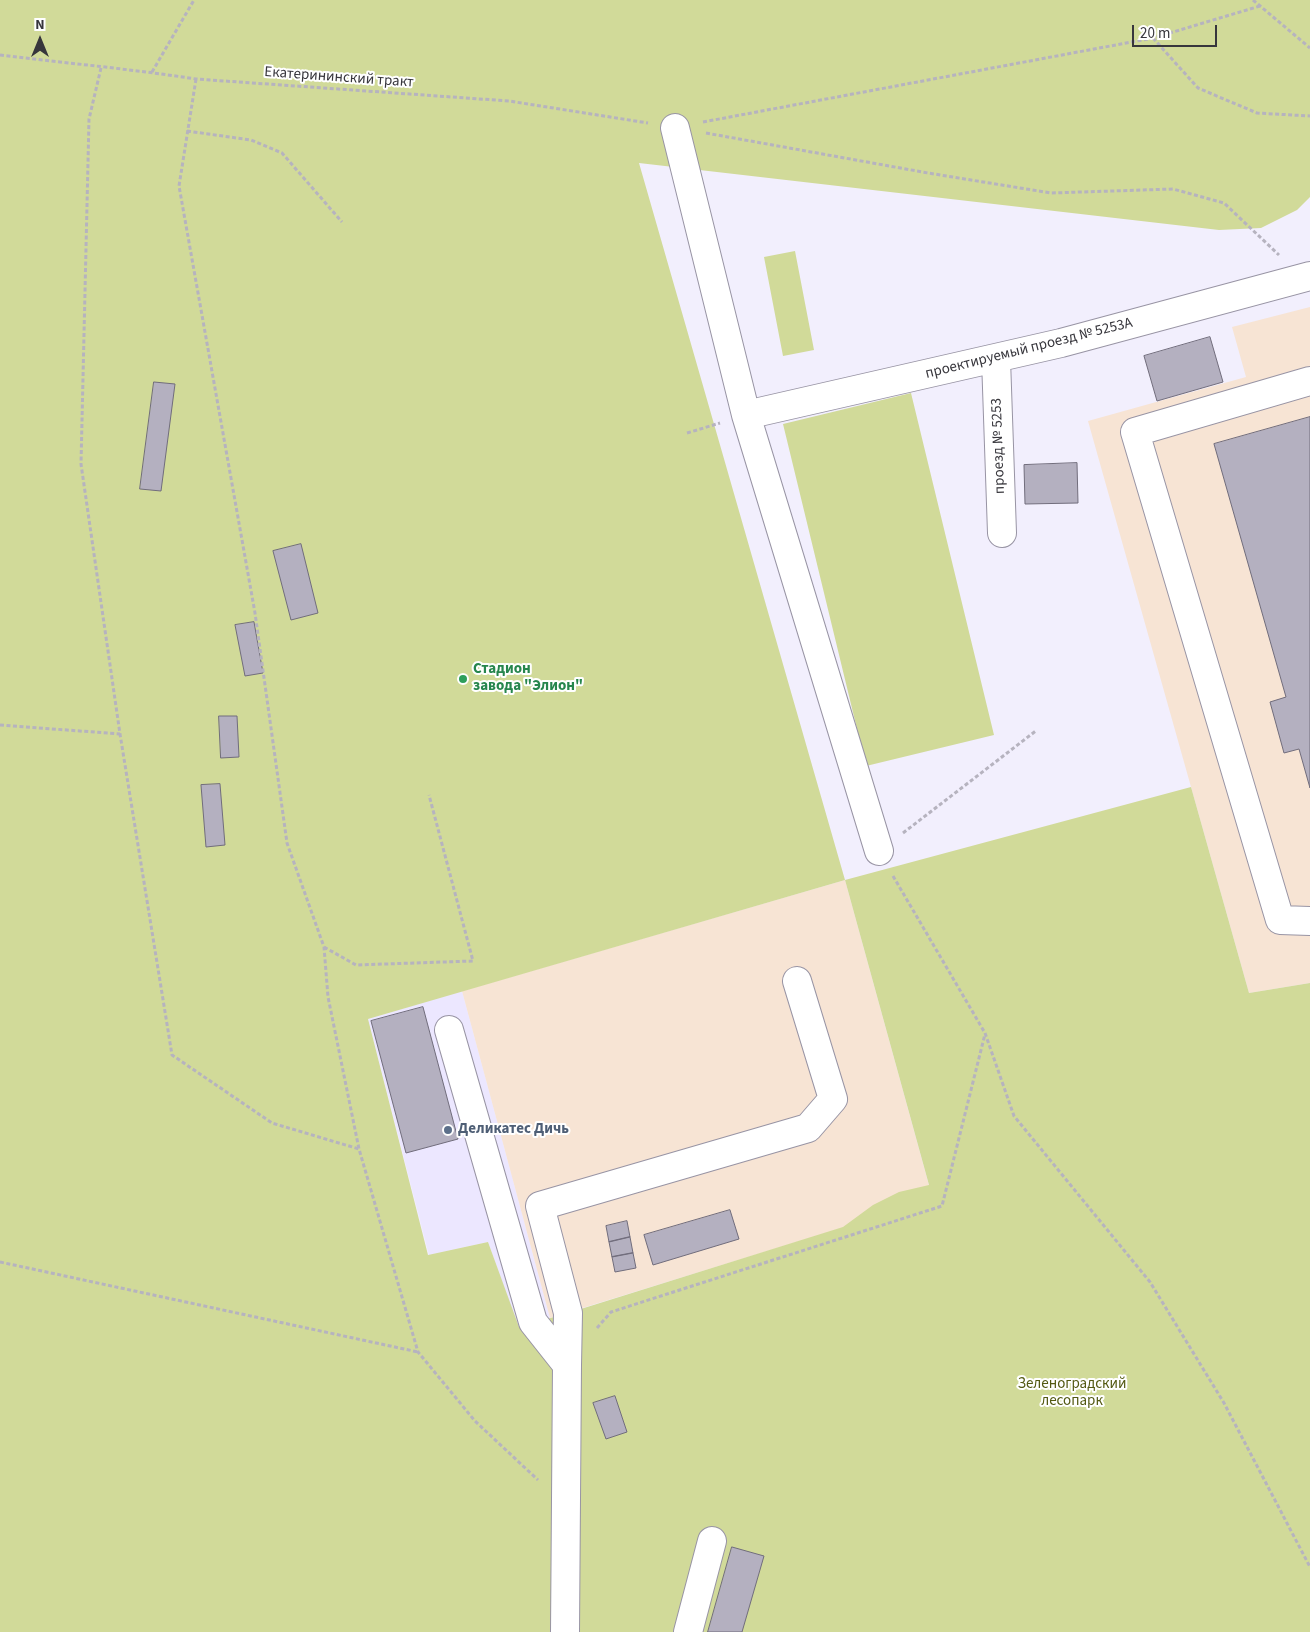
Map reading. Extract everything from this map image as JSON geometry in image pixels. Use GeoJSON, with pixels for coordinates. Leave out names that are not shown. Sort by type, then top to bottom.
{"type":"FeatureCollection","features":[{"type":"Feature","properties":{"kind":"lane"},"geometry":{"type":"LineString","coordinates":[[675,128],[746,415],[879,851]]}},
{"type":"Feature","properties":{"kind":"lane","name":"проектируемый проезд № 5253А"},"geometry":{"type":"LineString","coordinates":[[746,415],[1061,343],[1307,276]]}},
{"type":"Feature","properties":{"kind":"lane","name":"проезд № 5253"},"geometry":{"type":"LineString","coordinates":[[996,359],[1002,532]]}},
{"type":"Feature","properties":{"kind":"lane"},"geometry":{"type":"LineString","coordinates":[[1310,381],[1135,432],[1280,920],[1310,921]]}},
{"type":"Feature","properties":{"kind":"lane"},"geometry":{"type":"LineString","coordinates":[[565,1632],[568,1313],[540,1206],[808,1128],[833,1099],[798,981]]}},
{"type":"Feature","properties":{"kind":"lane"},"geometry":{"type":"LineString","coordinates":[[449,1030],[533,1322],[567,1365]]}},
{"type":"Feature","properties":{"kind":"lane"},"geometry":{"type":"LineString","coordinates":[[688,1632],[712,1541]]}},
{"type":"Feature","properties":{"kind":"path"},"geometry":{"type":"LineString","coordinates":[[152,72],[194,0]]}},
{"type":"Feature","properties":{"kind":"path"},"geometry":{"type":"LineString","coordinates":[[1253,0],[1310,48]]}},
{"type":"Feature","properties":{"kind":"path"},"geometry":{"type":"LineString","coordinates":[[675,128],[1152,38],[1260,6]]}},
{"type":"Feature","properties":{"kind":"path"},"geometry":{"type":"LineString","coordinates":[[1152,38],[1198,88],[1257,113],[1310,116]]}},
{"type":"Feature","properties":{"kind":"path","name":"Екатерининский тракт"},"geometry":{"type":"LineString","coordinates":[[0,55],[102,68],[152,72],[196,79],[509,101],[1051,193],[1172,189],[1224,203],[1307,276]]}},
{"type":"Feature","properties":{"kind":"path"},"geometry":{"type":"LineString","coordinates":[[102,68],[89,119],[82,464],[120,734],[172,1055],[272,1123],[359,1149]]}},
{"type":"Feature","properties":{"kind":"path"},"geometry":{"type":"LineString","coordinates":[[196,79],[179,186],[255,613],[287,843],[324,947],[328,997],[359,1149],[418,1352],[475,1421],[566,1506]]}},
{"type":"Feature","properties":{"kind":"path"},"geometry":{"type":"LineString","coordinates":[[188,131],[251,140],[282,153],[342,222]]}},
{"type":"Feature","properties":{"kind":"path"},"geometry":{"type":"LineString","coordinates":[[687,434],[746,415]]}},
{"type":"Feature","properties":{"kind":"path"},"geometry":{"type":"LineString","coordinates":[[0,725],[120,734]]}},
{"type":"Feature","properties":{"kind":"path"},"geometry":{"type":"LineString","coordinates":[[1038,730],[879,851],[985,1033],[1014,1116],[1150,1282],[1224,1404],[1310,1567]]}},
{"type":"Feature","properties":{"kind":"path"},"geometry":{"type":"LineString","coordinates":[[324,947],[356,965],[473,961],[429,795]]}},
{"type":"Feature","properties":{"kind":"path"},"geometry":{"type":"LineString","coordinates":[[567,1365],[611,1312],[942,1206],[985,1033]]}},
{"type":"Feature","properties":{"kind":"path"},"geometry":{"type":"LineString","coordinates":[[0,1262],[418,1352]]}},
{"type":"Feature","properties":{"kind":"shaded area"},"geometry":{"type":"Polygon","coordinates":[[[1310,307],[1310,983],[1249,993],[1088,421],[1246,377],[1232,327],[1310,307]]]}},
{"type":"Feature","properties":{"kind":"shaded area"},"geometry":{"type":"Polygon","coordinates":[[[845,880],[933,1200],[550,1318],[462,991],[845,880]]]}},
{"type":"Feature","properties":{"kind":"shaded area","name":"Деликатес Дичь"},"geometry":{"type":"Polygon","coordinates":[[[462,991],[550,1318],[518,1327],[488,1242],[429,1255],[368,1019],[462,991]]]}},
{"type":"Feature","properties":{"kind":"green space","name":"Зеленоградский лесопарк"},"geometry":{"type":"Polygon","coordinates":[[[0,0],[1310,0],[1310,197],[1297,210],[1261,228],[1219,230],[639,163],[845,880],[1191,787],[1249,993],[1310,983],[1310,1632],[0,1632],[0,0]],[[845,880],[368,1019],[428,1255],[488,1242],[519,1327],[843,1227],[873,1205],[899,1192],[929,1185],[845,880]]]}},
{"type":"Feature","properties":{"kind":"green space"},"geometry":{"type":"Polygon","coordinates":[[[795,251],[814,350],[783,356],[764,257],[795,251]]]}},
{"type":"Feature","properties":{"kind":"green space"},"geometry":{"type":"Polygon","coordinates":[[[911,393],[994,735],[866,766],[783,424],[911,393]]]}},
{"type":"Feature","properties":{"kind":"building"},"geometry":{"type":"Polygon","coordinates":[[[1210,337],[1223,382],[1157,401],[1144,356],[1210,337]]]}},
{"type":"Feature","properties":{"kind":"building"},"geometry":{"type":"Polygon","coordinates":[[[154,382],[175,384],[161,491],[140,489],[154,382]]]}},
{"type":"Feature","properties":{"kind":"building"},"geometry":{"type":"Polygon","coordinates":[[[1310,417],[1310,788],[1299,749],[1284,753],[1270,702],[1286,697],[1214,444],[1310,417]]]}},
{"type":"Feature","properties":{"kind":"building"},"geometry":{"type":"Polygon","coordinates":[[[1077,463],[1078,503],[1025,504],[1024,465],[1077,463]]]}},
{"type":"Feature","properties":{"kind":"building"},"geometry":{"type":"Polygon","coordinates":[[[301,544],[318,613],[291,620],[273,551],[301,544]]]}},
{"type":"Feature","properties":{"kind":"building"},"geometry":{"type":"Polygon","coordinates":[[[254,622],[263,673],[245,676],[235,625],[254,622]]]}},
{"type":"Feature","properties":{"kind":"building"},"geometry":{"type":"Polygon","coordinates":[[[219,716],[237,716],[239,757],[221,758],[219,716]]]}},
{"type":"Feature","properties":{"kind":"building"},"geometry":{"type":"Polygon","coordinates":[[[220,784],[225,845],[206,847],[201,785],[220,784]]]}},
{"type":"Feature","properties":{"kind":"building"},"geometry":{"type":"Polygon","coordinates":[[[423,1007],[458,1139],[406,1153],[371,1021],[423,1007]]]}},
{"type":"Feature","properties":{"kind":"building"},"geometry":{"type":"Polygon","coordinates":[[[730,1210],[739,1239],[653,1265],[644,1235],[730,1210]]]}},
{"type":"Feature","properties":{"kind":"building"},"geometry":{"type":"Polygon","coordinates":[[[627,1221],[630,1237],[609,1242],[606,1226],[627,1221]]]}},
{"type":"Feature","properties":{"kind":"building"},"geometry":{"type":"Polygon","coordinates":[[[630,1237],[633,1253],[612,1257],[609,1242],[630,1237]]]}},
{"type":"Feature","properties":{"kind":"building"},"geometry":{"type":"Polygon","coordinates":[[[633,1253],[636,1268],[615,1272],[612,1257],[633,1253]]]}},
{"type":"Feature","properties":{"kind":"building"},"geometry":{"type":"Polygon","coordinates":[[[615,1396],[627,1432],[606,1439],[593,1403],[615,1396]]]}},
{"type":"Feature","properties":{"kind":"building"},"geometry":{"type":"Polygon","coordinates":[[[732,1547],[764,1556],[742,1632],[708,1632],[732,1547]]]}},
{"type":"Feature","properties":{"kind":"place","name":"Стадион завода \"Элион\""},"geometry":{"type":"Point","coordinates":[463,679]}},
{"type":"Feature","properties":{"kind":"place","name":"Деликатес Дичь"},"geometry":{"type":"Point","coordinates":[448,1130]}}]}
